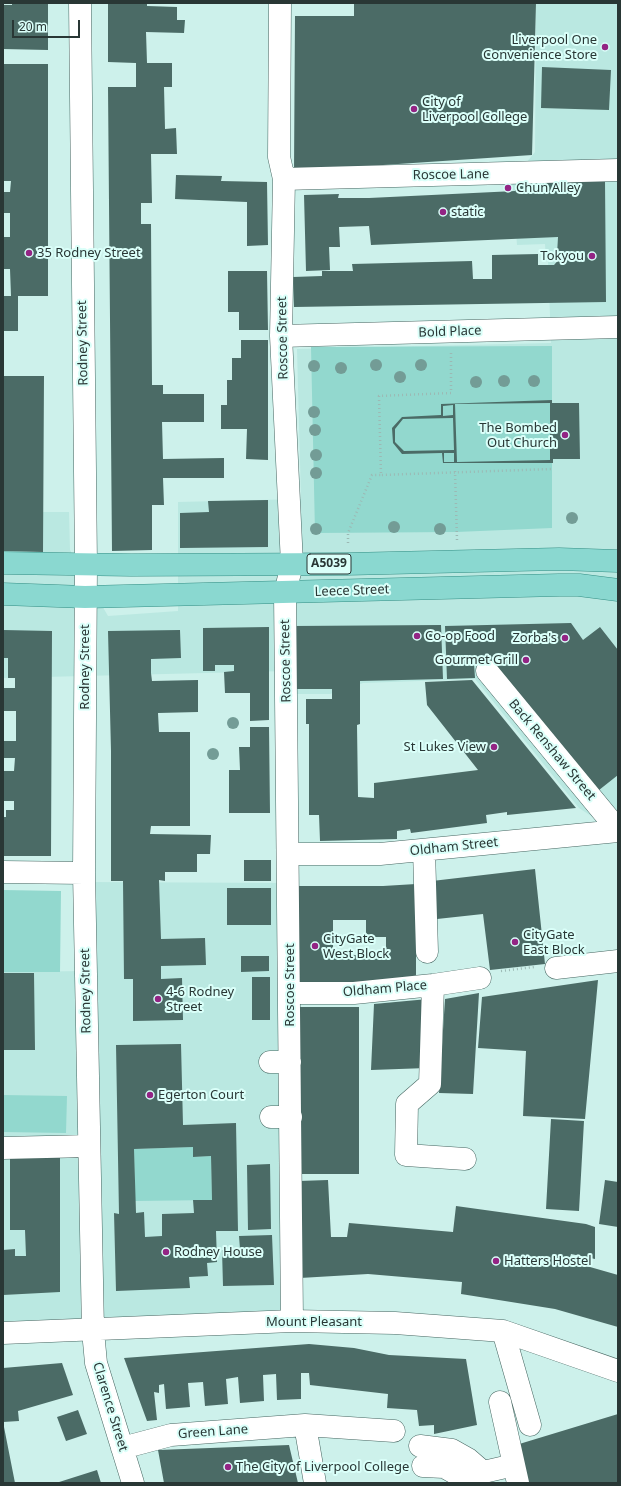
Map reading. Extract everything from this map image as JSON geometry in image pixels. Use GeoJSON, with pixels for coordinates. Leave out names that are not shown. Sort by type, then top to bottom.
{"type":"FeatureCollection","features":[{"type":"Feature","properties":{"kind":"main road","name":"Leece Street"},"geometry":{"type":"LineString","coordinates":[[86,565],[347,564],[559,559],[618,562]]}},
{"type":"Feature","properties":{"kind":"main road","name":"A5039"},"geometry":{"type":"LineString","coordinates":[[3,563],[86,565]]}},
{"type":"Feature","properties":{"kind":"main road","name":"Leece Street"},"geometry":{"type":"LineString","coordinates":[[85,597],[559,585],[579,585],[618,590]]}},
{"type":"Feature","properties":{"kind":"main road","name":"A5039"},"geometry":{"type":"LineString","coordinates":[[3,594],[85,597]]}},
{"type":"Feature","properties":{"kind":"street","name":"Rodney Street"},"geometry":{"type":"LineString","coordinates":[[80,3],[86,565],[84,873],[94,1330]]}},
{"type":"Feature","properties":{"kind":"street","name":"Roscoe Street"},"geometry":{"type":"LineString","coordinates":[[280,3],[279,157],[284,179],[281,336],[292,564],[285,593],[290,993],[280,1062],[281,1117],[292,1320]]}},
{"type":"Feature","properties":{"kind":"street","name":"Roscoe Lane"},"geometry":{"type":"LineString","coordinates":[[284,179],[618,170]]}},
{"type":"Feature","properties":{"kind":"street","name":"Bold Place"},"geometry":{"type":"LineString","coordinates":[[281,336],[618,327]]}},
{"type":"Feature","properties":{"kind":"street","name":"Back Renshaw Street"},"geometry":{"type":"LineString","coordinates":[[487,671],[618,830]]}},
{"type":"Feature","properties":{"kind":"street","name":"Oldham Street"},"geometry":{"type":"LineString","coordinates":[[289,854],[380,854],[618,830]]}},
{"type":"Feature","properties":{"kind":"street"},"geometry":{"type":"LineString","coordinates":[[424,850],[428,952]]}},
{"type":"Feature","properties":{"kind":"street"},"geometry":{"type":"LineString","coordinates":[[3,872],[84,873]]}},
{"type":"Feature","properties":{"kind":"street"},"geometry":{"type":"LineString","coordinates":[[556,968],[618,961]]}},
{"type":"Feature","properties":{"kind":"street","name":"Oldham Place"},"geometry":{"type":"LineString","coordinates":[[290,993],[354,993],[433,985],[480,978]]}},
{"type":"Feature","properties":{"kind":"street"},"geometry":{"type":"LineString","coordinates":[[433,985],[430,1084],[407,1104],[406,1156],[465,1159]]}},
{"type":"Feature","properties":{"kind":"street"},"geometry":{"type":"LineString","coordinates":[[3,1148],[89,1146]]}},
{"type":"Feature","properties":{"kind":"street","name":"Mount Pleasant"},"geometry":{"type":"LineString","coordinates":[[3,1333],[292,1320],[395,1323],[503,1331],[618,1371]]}},
{"type":"Feature","properties":{"kind":"street","name":"Clarence Street"},"geometry":{"type":"LineString","coordinates":[[94,1330],[96,1362],[133,1483]]}},
{"type":"Feature","properties":{"kind":"street"},"geometry":{"type":"LineString","coordinates":[[503,1331],[530,1425]]}},
{"type":"Feature","properties":{"kind":"street"},"geometry":{"type":"LineString","coordinates":[[421,1456],[462,1477],[483,1472],[516,1474],[500,1402]]}},
{"type":"Feature","properties":{"kind":"street"},"geometry":{"type":"LineString","coordinates":[[305,1425],[315,1483]]}},
{"type":"Feature","properties":{"kind":"street","name":"Green Lane"},"geometry":{"type":"LineString","coordinates":[[122,1448],[171,1435],[305,1425],[394,1431]]}},
{"type":"Feature","properties":{"kind":"path"},"geometry":{"type":"LineString","coordinates":[[381,475],[379,396],[451,393],[449,332]]}},
{"type":"Feature","properties":{"kind":"path"},"geometry":{"type":"LineString","coordinates":[[347,564],[348,533],[372,475],[455,471],[551,469]]}},
{"type":"Feature","properties":{"kind":"path"},"geometry":{"type":"LineString","coordinates":[[455,471],[456,532]]}},
{"type":"Feature","properties":{"kind":"path"},"geometry":{"type":"LineString","coordinates":[[480,978],[488,972],[549,965],[556,968]]}},
{"type":"Feature","properties":{"kind":"shaded area"},"geometry":{"type":"Polygon","coordinates":[[[536,3],[618,3],[618,834],[579,808],[475,679],[363,683],[330,694],[293,694],[287,671],[3,678],[3,512],[69,512],[70,550],[108,616],[178,611],[178,502],[301,499],[297,349],[551,343],[548,261],[546,260],[545,244],[517,245],[512,180],[535,152],[536,3]]]}},
{"type":"Feature","properties":{"kind":"shaded area"},"geometry":{"type":"Polygon","coordinates":[[[552,346],[552,528],[456,532],[315,533],[311,347],[552,346]]]}},
{"type":"Feature","properties":{"kind":"shaded area"},"geometry":{"type":"Polygon","coordinates":[[[84,882],[289,883],[292,1321],[3,1333],[3,972],[86,971],[84,882]]]}},
{"type":"Feature","properties":{"kind":"shaded area"},"geometry":{"type":"Polygon","coordinates":[[[3,890],[61,891],[60,972],[3,972],[3,890]]]}},
{"type":"Feature","properties":{"kind":"shaded area"},"geometry":{"type":"Polygon","coordinates":[[[3,1095],[67,1096],[66,1133],[3,1132],[3,1095]]]}},
{"type":"Feature","properties":{"kind":"shaded area"},"geometry":{"type":"Polygon","coordinates":[[[193,1147],[193,1157],[211,1156],[212,1200],[135,1201],[134,1149],[193,1147]]]}},
{"type":"Feature","properties":{"kind":"building"},"geometry":{"type":"Polygon","coordinates":[[[12,3],[48,3],[48,50],[3,49],[3,5],[12,5],[12,3]]]}},
{"type":"Feature","properties":{"kind":"building"},"geometry":{"type":"Polygon","coordinates":[[[108,3],[147,3],[147,6],[177,7],[177,20],[185,20],[184,33],[146,32],[147,63],[172,63],[172,87],[164,87],[165,129],[176,128],[177,154],[151,154],[152,203],[141,203],[141,224],[151,224],[152,385],[163,385],[163,394],[204,394],[204,422],[162,422],[163,459],[224,458],[224,478],[163,478],[164,505],[152,505],[152,550],[112,551],[108,87],[136,87],[136,63],[108,62],[108,3]]]}},
{"type":"Feature","properties":{"kind":"building","name":"City of Liverpool College"},"geometry":{"type":"Polygon","coordinates":[[[354,3],[536,3],[532,155],[294,171],[295,16],[354,16],[354,3]]]}},
{"type":"Feature","properties":{"kind":"building"},"geometry":{"type":"Polygon","coordinates":[[[3,64],[48,64],[48,296],[18,296],[18,331],[3,331],[3,296],[11,296],[10,269],[3,269],[3,237],[10,237],[10,213],[3,213],[3,192],[10,192],[11,181],[3,181],[3,64]]]}},
{"type":"Feature","properties":{"kind":"building"},"geometry":{"type":"Polygon","coordinates":[[[542,67],[611,70],[609,110],[541,108],[542,67]]]}},
{"type":"Feature","properties":{"kind":"building"},"geometry":{"type":"Polygon","coordinates":[[[176,175],[222,176],[221,181],[267,182],[268,245],[247,246],[247,202],[175,199],[176,175]]]}},
{"type":"Feature","properties":{"kind":"building"},"geometry":{"type":"Polygon","coordinates":[[[605,181],[606,302],[294,307],[293,277],[322,276],[322,271],[353,271],[352,264],[472,261],[473,279],[492,279],[492,255],[538,254],[538,265],[554,265],[563,255],[557,255],[558,237],[371,245],[369,226],[339,227],[340,247],[329,247],[330,270],[306,271],[304,195],[339,194],[338,198],[369,198],[515,191],[515,184],[605,181]]]}},
{"type":"Feature","properties":{"kind":"building"},"geometry":{"type":"Polygon","coordinates":[[[228,271],[267,271],[268,330],[239,330],[239,312],[228,312],[228,271]]]}},
{"type":"Feature","properties":{"kind":"building"},"geometry":{"type":"Polygon","coordinates":[[[241,340],[268,340],[268,460],[246,459],[247,429],[221,429],[221,405],[227,405],[227,380],[232,380],[232,358],[241,358],[241,340]]]}},
{"type":"Feature","properties":{"kind":"building"},"geometry":{"type":"Polygon","coordinates":[[[3,376],[44,376],[43,552],[3,551],[3,376]]]}},
{"type":"Feature","properties":{"kind":"building","name":"The Bombed Out Church"},"geometry":{"type":"Polygon","coordinates":[[[552,400],[552,403],[579,403],[580,459],[553,459],[553,463],[443,463],[442,453],[402,454],[393,443],[392,428],[402,417],[441,415],[441,404],[552,400]],[[550,403],[455,404],[457,462],[550,460],[550,403]],[[453,405],[443,406],[443,416],[453,415],[453,405]],[[453,418],[403,419],[395,429],[395,442],[404,451],[454,450],[453,418]],[[444,453],[444,462],[454,462],[454,453],[444,453]]]}},
{"type":"Feature","properties":{"kind":"building"},"geometry":{"type":"Polygon","coordinates":[[[268,500],[268,547],[180,548],[180,513],[209,512],[208,501],[268,500]]]}},
{"type":"Feature","properties":{"kind":"building"},"geometry":{"type":"Polygon","coordinates":[[[571,623],[583,640],[600,627],[618,650],[618,775],[594,794],[487,658],[474,663],[475,678],[447,679],[445,626],[571,623]]]}},
{"type":"Feature","properties":{"kind":"building","name":"St Lukes View"},"geometry":{"type":"Polygon","coordinates":[[[441,625],[443,679],[360,681],[360,724],[357,725],[358,797],[374,798],[374,783],[478,770],[427,705],[425,682],[472,680],[576,808],[507,815],[507,812],[486,815],[487,823],[411,833],[410,829],[397,831],[397,839],[320,841],[319,815],[309,815],[309,724],[306,724],[306,699],[332,699],[332,689],[292,689],[293,626],[441,625]]]}},
{"type":"Feature","properties":{"kind":"building"},"geometry":{"type":"Polygon","coordinates":[[[269,627],[269,720],[250,721],[250,693],[225,693],[224,672],[234,671],[234,665],[215,665],[215,671],[203,671],[203,628],[269,627]]]}},
{"type":"Feature","properties":{"kind":"building"},"geometry":{"type":"Polygon","coordinates":[[[3,630],[52,631],[51,856],[3,856],[3,817],[6,817],[6,810],[14,810],[14,801],[3,801],[3,771],[14,771],[15,758],[3,758],[3,741],[16,741],[16,711],[3,711],[3,688],[15,688],[15,678],[8,678],[8,658],[3,658],[3,630]]]}},
{"type":"Feature","properties":{"kind":"building"},"geometry":{"type":"Polygon","coordinates":[[[180,630],[181,658],[151,659],[151,673],[152,681],[198,680],[198,712],[158,713],[159,732],[190,732],[190,826],[151,826],[150,834],[211,835],[210,854],[197,854],[197,872],[165,872],[165,881],[159,880],[161,939],[205,938],[206,965],[161,966],[161,979],[182,978],[183,1020],[133,1021],[133,979],[124,979],[123,881],[111,881],[111,751],[108,631],[180,630]]]}},
{"type":"Feature","properties":{"kind":"building"},"geometry":{"type":"Polygon","coordinates":[[[250,727],[269,727],[270,813],[229,813],[229,770],[240,770],[239,747],[250,747],[250,727]]]}},
{"type":"Feature","properties":{"kind":"building"},"geometry":{"type":"Polygon","coordinates":[[[244,860],[271,860],[271,881],[244,881],[244,860]]]}},
{"type":"Feature","properties":{"kind":"building","name":"CityGate East Block"},"geometry":{"type":"Polygon","coordinates":[[[535,869],[545,964],[490,970],[483,914],[437,919],[432,881],[535,869]]]}},
{"type":"Feature","properties":{"kind":"building","name":"CityGate West Block"},"geometry":{"type":"Polygon","coordinates":[[[416,884],[416,984],[297,992],[296,886],[383,886],[416,884]],[[333,920],[333,955],[386,955],[386,937],[366,937],[366,920],[333,920]]]}},
{"type":"Feature","properties":{"kind":"building"},"geometry":{"type":"Polygon","coordinates":[[[227,888],[271,888],[271,925],[227,925],[227,888]]]}},
{"type":"Feature","properties":{"kind":"building"},"geometry":{"type":"Polygon","coordinates":[[[241,956],[269,956],[269,971],[241,972],[241,956]]]}},
{"type":"Feature","properties":{"kind":"building"},"geometry":{"type":"Polygon","coordinates":[[[3,973],[34,973],[35,1050],[3,1050],[3,973]]]}},
{"type":"Feature","properties":{"kind":"building"},"geometry":{"type":"Polygon","coordinates":[[[252,977],[270,977],[270,1020],[252,1020],[252,977]]]}},
{"type":"Feature","properties":{"kind":"building"},"geometry":{"type":"Polygon","coordinates":[[[598,980],[585,1119],[523,1116],[526,1051],[478,1048],[482,997],[598,980]]]}},
{"type":"Feature","properties":{"kind":"building"},"geometry":{"type":"Polygon","coordinates":[[[479,993],[473,1094],[439,1093],[445,999],[479,993]]]}},
{"type":"Feature","properties":{"kind":"building"},"geometry":{"type":"Polygon","coordinates":[[[428,999],[427,1068],[371,1070],[374,1004],[428,999]]]}},
{"type":"Feature","properties":{"kind":"building"},"geometry":{"type":"Polygon","coordinates":[[[299,1007],[359,1007],[359,1174],[300,1174],[299,1007]]]}},
{"type":"Feature","properties":{"kind":"building"},"geometry":{"type":"Polygon","coordinates":[[[181,1044],[183,1125],[236,1123],[238,1231],[216,1231],[217,1262],[207,1263],[208,1276],[189,1277],[190,1288],[116,1291],[114,1213],[119,1214],[116,1045],[181,1044]],[[193,1147],[134,1149],[136,1213],[144,1212],[145,1237],[162,1236],[162,1214],[194,1213],[193,1200],[212,1200],[211,1156],[193,1157],[193,1147]]]}},
{"type":"Feature","properties":{"kind":"building"},"geometry":{"type":"Polygon","coordinates":[[[551,1119],[584,1121],[579,1211],[546,1209],[551,1119]]]}},
{"type":"Feature","properties":{"kind":"building"},"geometry":{"type":"Polygon","coordinates":[[[10,1154],[60,1154],[60,1292],[3,1295],[3,1250],[15,1249],[15,1256],[26,1256],[25,1230],[10,1230],[10,1154]]]}},
{"type":"Feature","properties":{"kind":"building"},"geometry":{"type":"Polygon","coordinates":[[[270,1164],[271,1229],[248,1230],[247,1165],[270,1164]]]}},
{"type":"Feature","properties":{"kind":"building"},"geometry":{"type":"Polygon","coordinates":[[[328,1180],[331,1237],[347,1237],[349,1223],[453,1232],[456,1206],[586,1224],[595,1227],[595,1259],[571,1254],[569,1261],[618,1275],[618,1327],[555,1309],[461,1294],[462,1282],[368,1274],[300,1278],[299,1181],[328,1180]]]}},
{"type":"Feature","properties":{"kind":"building"},"geometry":{"type":"Polygon","coordinates":[[[605,1180],[618,1182],[618,1227],[599,1224],[605,1180]]]}},
{"type":"Feature","properties":{"kind":"building"},"geometry":{"type":"Polygon","coordinates":[[[272,1235],[274,1285],[223,1286],[222,1250],[240,1249],[239,1236],[272,1235]]]}},
{"type":"Feature","properties":{"kind":"building"},"geometry":{"type":"Polygon","coordinates":[[[309,1344],[354,1348],[389,1355],[466,1359],[477,1425],[434,1434],[434,1425],[419,1426],[417,1410],[387,1408],[388,1394],[310,1385],[309,1373],[301,1373],[301,1399],[277,1400],[276,1374],[263,1375],[264,1401],[240,1403],[238,1377],[226,1379],[228,1404],[205,1406],[203,1382],[188,1383],[190,1407],[166,1409],[164,1384],[159,1385],[159,1393],[154,1392],[157,1420],[147,1421],[124,1358],[309,1344]]]}},
{"type":"Feature","properties":{"kind":"building"},"geometry":{"type":"Polygon","coordinates":[[[62,1363],[73,1395],[18,1411],[19,1421],[3,1422],[3,1368],[62,1363]]]}},
{"type":"Feature","properties":{"kind":"building"},"geometry":{"type":"Polygon","coordinates":[[[78,1410],[87,1434],[66,1441],[57,1417],[78,1410]]]}},
{"type":"Feature","properties":{"kind":"building"},"geometry":{"type":"Polygon","coordinates":[[[618,1414],[618,1483],[528,1483],[516,1445],[618,1414]]]}},
{"type":"Feature","properties":{"kind":"building"},"geometry":{"type":"Polygon","coordinates":[[[4,1427],[15,1483],[3,1483],[4,1427]]]}},
{"type":"Feature","properties":{"kind":"building","name":"The City of Liverpool College"},"geometry":{"type":"Polygon","coordinates":[[[289,1445],[298,1483],[164,1483],[158,1450],[289,1445]]]}},
{"type":"Feature","properties":{"kind":"building"},"geometry":{"type":"Polygon","coordinates":[[[97,1470],[101,1483],[56,1483],[97,1470]]]}},
{"type":"Feature","properties":{"kind":"place","name":"Liverpool One Convenience Store"},"geometry":{"type":"Point","coordinates":[605,47]}},
{"type":"Feature","properties":{"kind":"place","name":"City of Liverpool College"},"geometry":{"type":"Point","coordinates":[414,109]}},
{"type":"Feature","properties":{"kind":"place","name":"Chun Alley"},"geometry":{"type":"Point","coordinates":[508,188]}},
{"type":"Feature","properties":{"kind":"place","name":"static"},"geometry":{"type":"Point","coordinates":[443,212]}},
{"type":"Feature","properties":{"kind":"place","name":"35 Rodney Street"},"geometry":{"type":"Point","coordinates":[29,253]}},
{"type":"Feature","properties":{"kind":"place","name":"Tokyou"},"geometry":{"type":"Point","coordinates":[592,256]}},
{"type":"Feature","properties":{"kind":"place","name":"The Bombed Out Church"},"geometry":{"type":"Point","coordinates":[565,435]}},
{"type":"Feature","properties":{"kind":"place","name":"Co-op Food"},"geometry":{"type":"Point","coordinates":[417,636]}},
{"type":"Feature","properties":{"kind":"place","name":"Zorba's"},"geometry":{"type":"Point","coordinates":[565,638]}},
{"type":"Feature","properties":{"kind":"place","name":"Gourmet Grill"},"geometry":{"type":"Point","coordinates":[526,660]}},
{"type":"Feature","properties":{"kind":"place","name":"St Lukes View"},"geometry":{"type":"Point","coordinates":[494,747]}},
{"type":"Feature","properties":{"kind":"place","name":"CityGate East Block"},"geometry":{"type":"Point","coordinates":[515,942]}},
{"type":"Feature","properties":{"kind":"place","name":"CityGate West Block"},"geometry":{"type":"Point","coordinates":[315,946]}},
{"type":"Feature","properties":{"kind":"place","name":"4-6 Rodney Street"},"geometry":{"type":"Point","coordinates":[158,999]}},
{"type":"Feature","properties":{"kind":"place","name":"Egerton Court"},"geometry":{"type":"Point","coordinates":[150,1095]}},
{"type":"Feature","properties":{"kind":"place","name":"Rodney House"},"geometry":{"type":"Point","coordinates":[166,1252]}},
{"type":"Feature","properties":{"kind":"place","name":"Hatters Hostel"},"geometry":{"type":"Point","coordinates":[496,1261]}},
{"type":"Feature","properties":{"kind":"place","name":"The City of Liverpool College"},"geometry":{"type":"Point","coordinates":[228,1467]}}]}
